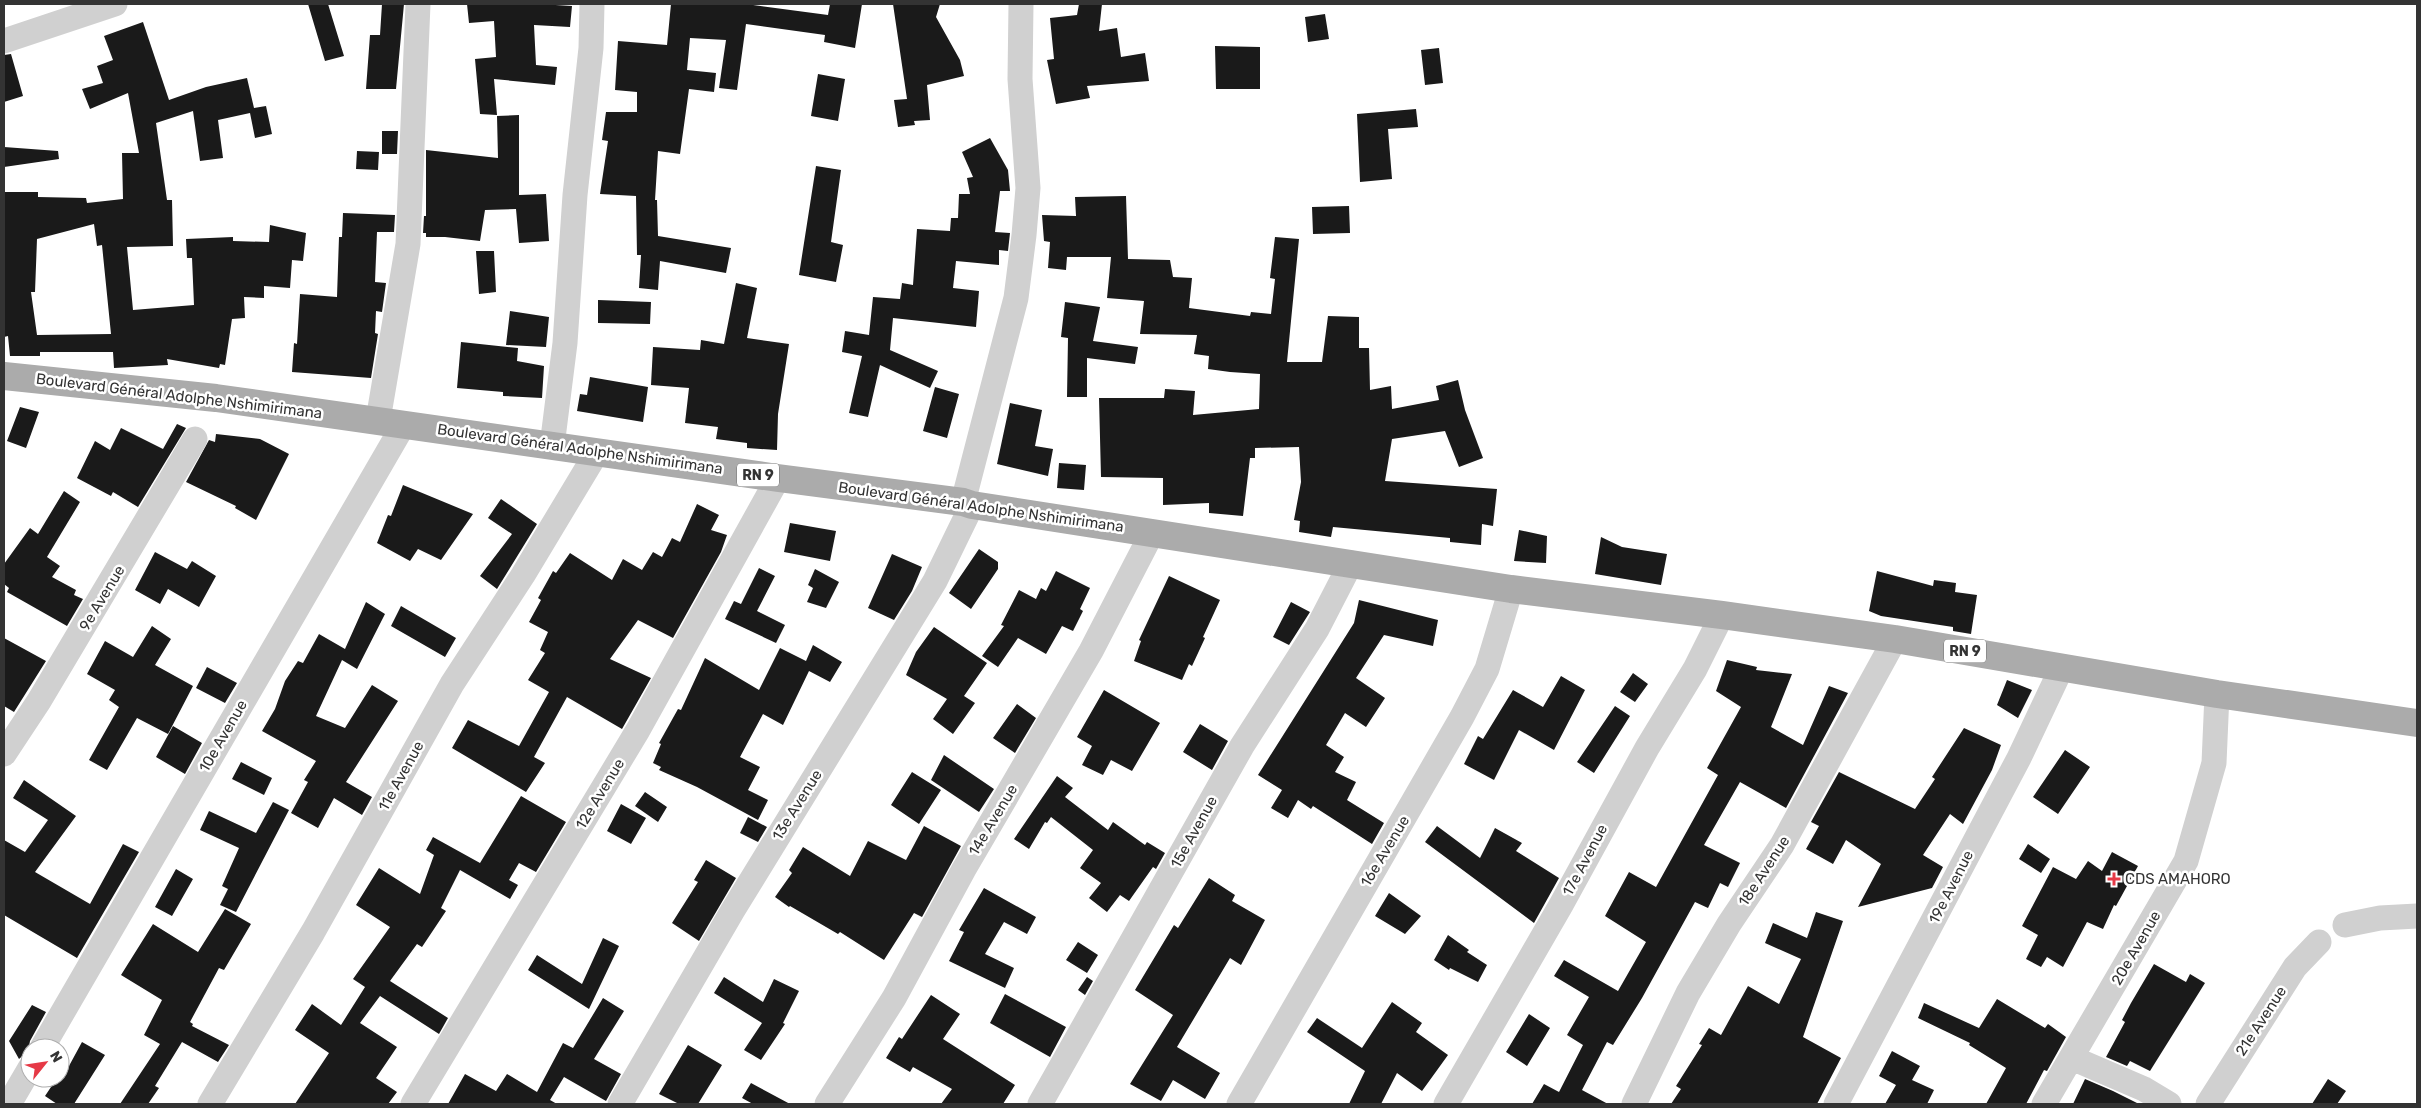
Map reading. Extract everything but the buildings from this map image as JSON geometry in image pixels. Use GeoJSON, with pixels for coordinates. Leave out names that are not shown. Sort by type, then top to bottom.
{"type":"FeatureCollection","features":[{"type":"Feature","properties":{"kind":"main road","name":"Boulevard Général Adolphe Nshimirimana"},"geometry":{"type":"LineString","coordinates":[[6,381],[216,398],[378,420],[778,478],[968,503],[1152,533],[1351,562],[1511,589]]}},
{"type":"Feature","properties":{"kind":"main road","name":"RN 9"},"geometry":{"type":"LineString","coordinates":[[1511,589],[1895,639],[2217,694],[2417,723]]}},
{"type":"Feature","properties":{"kind":"street"},"geometry":{"type":"LineString","coordinates":[[4,41],[115,4]]}},
{"type":"Feature","properties":{"kind":"street"},"geometry":{"type":"LineString","coordinates":[[378,420],[408,244],[418,4]]}},
{"type":"Feature","properties":{"kind":"street"},"geometry":{"type":"LineString","coordinates":[[552,446],[565,343],[575,195],[590,48],[592,4]]}},
{"type":"Feature","properties":{"kind":"street","name":"13e Avenue"},"geometry":{"type":"LineString","coordinates":[[620,1104],[757,870],[935,581],[968,503],[1016,298],[1024,235],[1028,188],[1020,79],[1021,4]]}},
{"type":"Feature","properties":{"kind":"street","name":"10e Avenue"},"geometry":{"type":"LineString","coordinates":[[48,1038],[404,424]]}},
{"type":"Feature","properties":{"kind":"street","name":"9e Avenue"},"geometry":{"type":"LineString","coordinates":[[4,754],[44,693],[195,439]]}},
{"type":"Feature","properties":{"kind":"street","name":"11e Avenue"},"geometry":{"type":"LineString","coordinates":[[210,1104],[313,932],[452,684],[597,452]]}},
{"type":"Feature","properties":{"kind":"street","name":"12e Avenue"},"geometry":{"type":"LineString","coordinates":[[413,1104],[638,730],[778,478]]}},
{"type":"Feature","properties":{"kind":"street","name":"14e Avenue"},"geometry":{"type":"LineString","coordinates":[[827,1104],[894,998],[964,869],[1090,651],[1152,533]]}},
{"type":"Feature","properties":{"kind":"street","name":"15e Avenue"},"geometry":{"type":"LineString","coordinates":[[1040,1104],[1242,746],[1317,629],[1351,562]]}},
{"type":"Feature","properties":{"kind":"street","name":"16e Avenue"},"geometry":{"type":"LineString","coordinates":[[1239,1104],[1462,717],[1487,669],[1511,589]]}},
{"type":"Feature","properties":{"kind":"street","name":"17e Avenue"},"geometry":{"type":"LineString","coordinates":[[1446,1104],[1561,905],[1647,748],[1695,669],[1722,615]]}},
{"type":"Feature","properties":{"kind":"street","name":"18e Avenue"},"geometry":{"type":"LineString","coordinates":[[1634,1104],[1688,993],[1729,924],[1782,845],[1895,639]]}},
{"type":"Feature","properties":{"kind":"street","name":"19e Avenue"},"geometry":{"type":"LineString","coordinates":[[1836,1104],[2019,758],[2062,667]]}},
{"type":"Feature","properties":{"kind":"street","name":"20e Avenue"},"geometry":{"type":"LineString","coordinates":[[2044,1104],[2186,861],[2214,763],[2217,694]]}},
{"type":"Feature","properties":{"kind":"street"},"geometry":{"type":"LineString","coordinates":[[2345,925],[2380,918],[2417,916]]}},
{"type":"Feature","properties":{"kind":"street","name":"21e Avenue"},"geometry":{"type":"LineString","coordinates":[[2208,1104],[2295,967],[2319,942]]}},
{"type":"Feature","properties":{"kind":"street"},"geometry":{"type":"LineString","coordinates":[[2072,1058],[2144,1089],[2169,1104]]}},
{"type":"Feature","properties":{"kind":"street"},"geometry":{"type":"LineString","coordinates":[[9,1104],[20,1085]]}},
{"type":"Feature","properties":{"kind":"place","name":"CDS AMAHORO"},"geometry":{"type":"Point","coordinates":[2114,879]}}]}
